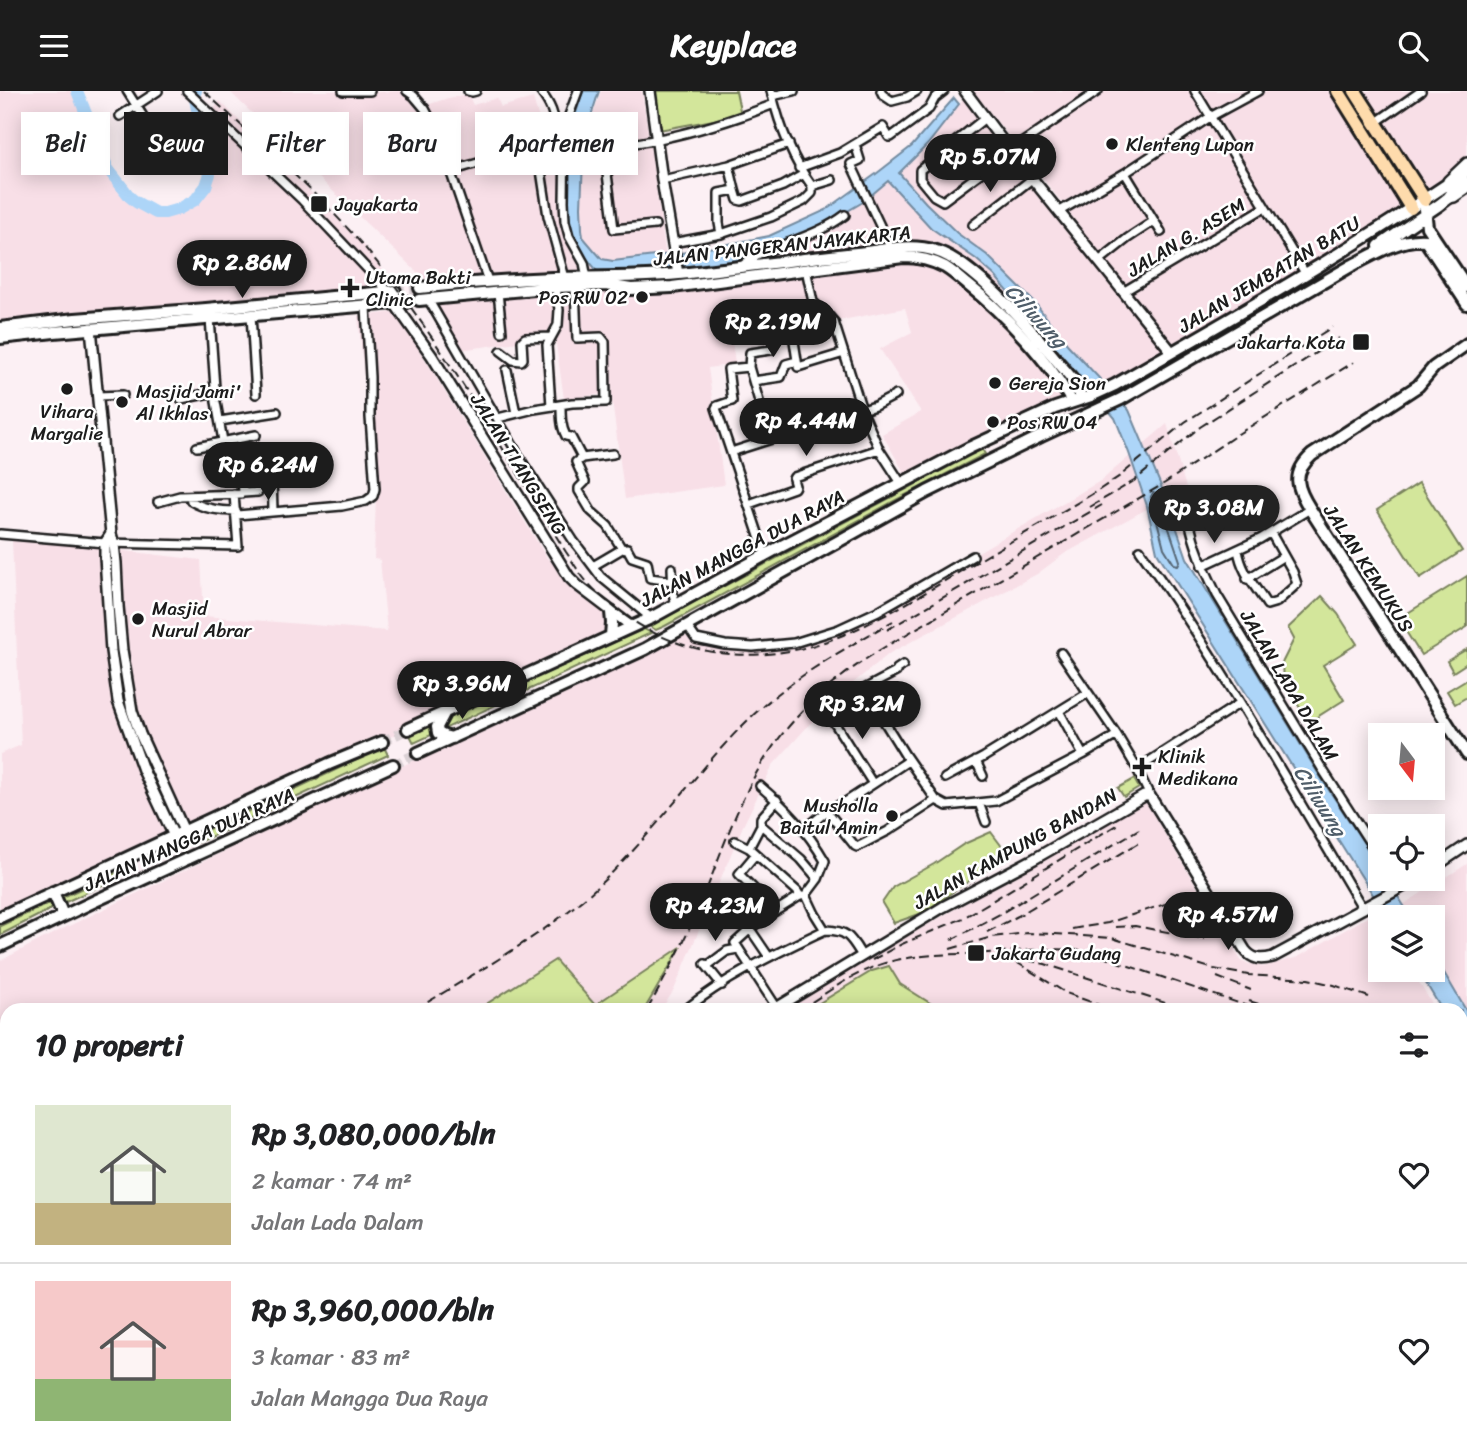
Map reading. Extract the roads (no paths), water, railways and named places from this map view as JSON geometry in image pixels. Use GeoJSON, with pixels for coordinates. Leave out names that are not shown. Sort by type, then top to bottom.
{"type":"FeatureCollection","features":[{"type":"Feature","properties":{"kind":"main road"},"geometry":{"type":"LineString","coordinates":[[1338,91],[1411,208]]}},
{"type":"Feature","properties":{"kind":"main road"},"geometry":{"type":"LineString","coordinates":[[1355,91],[1424,199],[1427,227],[1467,287]]}},
{"type":"Feature","properties":{"kind":"main road","name":"JALAN JEMBATAN BATU"},"geometry":{"type":"LineString","coordinates":[[1082,399],[1172,352],[1411,208],[1467,171]]}},
{"type":"Feature","properties":{"kind":"main road"},"geometry":{"type":"LineString","coordinates":[[1354,264],[1467,182]]}},
{"type":"Feature","properties":{"kind":"main road"},"geometry":{"type":"LineString","coordinates":[[1354,264],[1395,245],[1425,240],[1467,304]]}},
{"type":"Feature","properties":{"kind":"main road","name":"JALAN PANGERAN JAYAKARTA"},"geometry":{"type":"LineString","coordinates":[[424,300],[575,286],[606,285],[631,289],[672,287],[759,276],[772,268],[919,247],[937,251],[953,259],[985,284],[1021,328]]}},
{"type":"Feature","properties":{"kind":"main road","name":"JALAN PANGERAN JAYAKARTA"},"geometry":{"type":"LineString","coordinates":[[420,288],[488,281],[620,278],[757,264],[772,268],[806,269],[916,257],[947,268],[1021,328],[1074,381],[1082,399]]}},
{"type":"Feature","properties":{"kind":"main road"},"geometry":{"type":"LineString","coordinates":[[757,264],[761,271],[759,276]]}},
{"type":"Feature","properties":{"kind":"main road","name":"JALAN JEMBATAN BATU"},"geometry":{"type":"LineString","coordinates":[[1097,411],[1354,264]]}},
{"type":"Feature","properties":{"kind":"main road"},"geometry":{"type":"LineString","coordinates":[[0,338],[392,291]]}},
{"type":"Feature","properties":{"kind":"main road"},"geometry":{"type":"LineString","coordinates":[[178,316],[210,318],[401,303]]}},
{"type":"Feature","properties":{"kind":"main road"},"geometry":{"type":"LineString","coordinates":[[0,328],[75,319],[156,318]]}},
{"type":"Feature","properties":{"kind":"main road","name":"JALAN KEMUKUS"},"geometry":{"type":"LineString","coordinates":[[1467,344],[1434,367],[1419,386],[1320,449],[1306,461],[1298,478],[1299,488],[1310,509],[1467,754]]}},
{"type":"Feature","properties":{"kind":"main road","name":"JALAN MANGGA DUA RAYA"},"geometry":{"type":"LineString","coordinates":[[408,729],[651,618],[895,486],[1035,417],[1082,399]]}},
{"type":"Feature","properties":{"kind":"main road","name":"JALAN MANGGA DUA RAYA"},"geometry":{"type":"LineString","coordinates":[[418,753],[621,661],[927,492],[1097,411]]}},
{"type":"Feature","properties":{"kind":"main road"},"geometry":{"type":"LineString","coordinates":[[895,486],[900,507]]}},
{"type":"Feature","properties":{"kind":"main road"},"geometry":{"type":"LineString","coordinates":[[611,613],[611,636]]}},
{"type":"Feature","properties":{"kind":"main road"},"geometry":{"type":"LineString","coordinates":[[444,712],[437,727],[438,733],[452,738]]}},
{"type":"Feature","properties":{"kind":"main road","name":"JALAN MANGGA DUA RAYA"},"geometry":{"type":"LineString","coordinates":[[0,917],[382,742]]}},
{"type":"Feature","properties":{"kind":"main road","name":"JALAN MANGGA DUA RAYA"},"geometry":{"type":"LineString","coordinates":[[0,946],[393,765]]}},
{"type":"Feature","properties":{"kind":"main road"},"geometry":{"type":"LineString","coordinates":[[53,892],[64,915]]}},
{"type":"Feature","properties":{"kind":"street"},"geometry":{"type":"LineString","coordinates":[[127,91],[140,112]]}},
{"type":"Feature","properties":{"kind":"street"},"geometry":{"type":"LineString","coordinates":[[120,115],[159,91]]}},
{"type":"Feature","properties":{"kind":"street"},"geometry":{"type":"LineString","coordinates":[[187,91],[302,200],[392,291]]}},
{"type":"Feature","properties":{"kind":"street"},"geometry":{"type":"LineString","coordinates":[[343,91],[370,91]]}},
{"type":"Feature","properties":{"kind":"street"},"geometry":{"type":"LineString","coordinates":[[407,91],[426,112]]}},
{"type":"Feature","properties":{"kind":"street"},"geometry":{"type":"LineString","coordinates":[[468,91],[476,91]]}},
{"type":"Feature","properties":{"kind":"street"},"geometry":{"type":"LineString","coordinates":[[540,91],[552,112]]}},
{"type":"Feature","properties":{"kind":"street"},"geometry":{"type":"LineString","coordinates":[[578,91],[568,118],[565,137],[564,201],[569,236],[584,263],[587,278]]}},
{"type":"Feature","properties":{"kind":"street"},"geometry":{"type":"LineString","coordinates":[[650,91],[678,273]]}},
{"type":"Feature","properties":{"kind":"street"},"geometry":{"type":"LineString","coordinates":[[655,225],[614,229],[604,150],[606,147],[657,140],[733,120],[772,97],[794,91]]}},
{"type":"Feature","properties":{"kind":"street"},"geometry":{"type":"LineString","coordinates":[[881,91],[892,101],[917,91]]}},
{"type":"Feature","properties":{"kind":"street"},"geometry":{"type":"LineString","coordinates":[[929,91],[935,98]]}},
{"type":"Feature","properties":{"kind":"street"},"geometry":{"type":"LineString","coordinates":[[729,165],[738,200],[774,190],[801,171],[840,153],[883,127],[891,137],[929,109],[935,98],[944,91]]}},
{"type":"Feature","properties":{"kind":"street"},"geometry":{"type":"LineString","coordinates":[[985,118],[920,170],[920,179],[934,196],[943,201],[1098,91]]}},
{"type":"Feature","properties":{"kind":"street"},"geometry":{"type":"LineString","coordinates":[[1195,91],[1305,273]]}},
{"type":"Feature","properties":{"kind":"street"},"geometry":{"type":"LineString","coordinates":[[1060,211],[1125,173],[1210,117],[1258,91]]}},
{"type":"Feature","properties":{"kind":"street"},"geometry":{"type":"LineString","coordinates":[[1375,123],[1421,91]]}},
{"type":"Feature","properties":{"kind":"street"},"geometry":{"type":"LineString","coordinates":[[967,94],[1172,352]]}},
{"type":"Feature","properties":{"kind":"street"},"geometry":{"type":"LineString","coordinates":[[772,97],[801,171],[813,186]]}},
{"type":"Feature","properties":{"kind":"street"},"geometry":{"type":"LineString","coordinates":[[662,180],[729,165],[789,144]]}},
{"type":"Feature","properties":{"kind":"street"},"geometry":{"type":"LineString","coordinates":[[855,144],[860,160],[851,164],[891,249]]}},
{"type":"Feature","properties":{"kind":"street"},"geometry":{"type":"LineString","coordinates":[[1439,190],[1467,163]]}},
{"type":"Feature","properties":{"kind":"street"},"geometry":{"type":"LineString","coordinates":[[1125,173],[1161,232]]}},
{"type":"Feature","properties":{"kind":"street"},"geometry":{"type":"LineString","coordinates":[[451,175],[488,281]]}},
{"type":"Feature","properties":{"kind":"street"},"geometry":{"type":"LineString","coordinates":[[542,175],[548,216],[565,278]]}},
{"type":"Feature","properties":{"kind":"street"},"geometry":{"type":"LineString","coordinates":[[973,225],[1033,178]]}},
{"type":"Feature","properties":{"kind":"street"},"geometry":{"type":"LineString","coordinates":[[813,186],[832,180]]}},
{"type":"Feature","properties":{"kind":"street"},"geometry":{"type":"LineString","coordinates":[[672,247],[771,217],[804,201],[810,196],[813,186]]}},
{"type":"Feature","properties":{"kind":"street"},"geometry":{"type":"LineString","coordinates":[[1448,198],[1467,188]]}},
{"type":"Feature","properties":{"kind":"street"},"geometry":{"type":"LineString","coordinates":[[722,234],[719,223],[719,193],[735,190]]}},
{"type":"Feature","properties":{"kind":"street","name":"JALAN G. ASEM"},"geometry":{"type":"LineString","coordinates":[[1123,292],[1264,208]]}},
{"type":"Feature","properties":{"kind":"street"},"geometry":{"type":"LineString","coordinates":[[742,266],[751,257],[803,238],[845,215]]}},
{"type":"Feature","properties":{"kind":"street"},"geometry":{"type":"LineString","coordinates":[[1099,261],[1154,221]]}},
{"type":"Feature","properties":{"kind":"street"},"geometry":{"type":"LineString","coordinates":[[806,269],[813,302],[834,322],[862,410],[895,486]]}},
{"type":"Feature","properties":{"kind":"street"},"geometry":{"type":"LineString","coordinates":[[498,418],[551,406],[606,402],[606,342],[601,337],[577,338],[575,286]]}},
{"type":"Feature","properties":{"kind":"street"},"geometry":{"type":"LineString","coordinates":[[551,406],[547,345],[558,325],[556,287]]}},
{"type":"Feature","properties":{"kind":"street"},"geometry":{"type":"LineString","coordinates":[[498,292],[502,332]]}},
{"type":"Feature","properties":{"kind":"street"},"geometry":{"type":"LineString","coordinates":[[424,300],[573,540],[601,577],[651,618]]}},
{"type":"Feature","properties":{"kind":"street"},"geometry":{"type":"LineString","coordinates":[[813,302],[805,315],[792,326],[798,367],[844,353]]}},
{"type":"Feature","properties":{"kind":"street","name":"JALAN TIANGSENG"},"geometry":{"type":"LineString","coordinates":[[401,303],[569,577],[611,613],[631,626]]}},
{"type":"Feature","properties":{"kind":"street"},"geometry":{"type":"LineString","coordinates":[[190,496],[191,501],[200,506],[236,513],[342,506],[366,501],[374,493],[366,307]]}},
{"type":"Feature","properties":{"kind":"street"},"geometry":{"type":"LineString","coordinates":[[251,315],[256,394]]}},
{"type":"Feature","properties":{"kind":"street"},"geometry":{"type":"LineString","coordinates":[[210,318],[215,392],[223,442]]}},
{"type":"Feature","properties":{"kind":"street"},"geometry":{"type":"LineString","coordinates":[[92,328],[110,540],[111,651],[118,701],[143,769],[179,833]]}},
{"type":"Feature","properties":{"kind":"street"},"geometry":{"type":"LineString","coordinates":[[770,439],[753,381],[750,353],[771,350],[773,337],[792,333]]}},
{"type":"Feature","properties":{"kind":"street"},"geometry":{"type":"LineString","coordinates":[[501,351],[513,360],[521,361],[522,341],[526,338],[551,337]]}},
{"type":"Feature","properties":{"kind":"street"},"geometry":{"type":"LineString","coordinates":[[753,381],[781,377],[786,364],[797,361]]}},
{"type":"Feature","properties":{"kind":"street"},"geometry":{"type":"LineString","coordinates":[[750,367],[728,369],[733,401],[716,407],[765,554]]}},
{"type":"Feature","properties":{"kind":"street"},"geometry":{"type":"LineString","coordinates":[[507,370],[516,412]]}},
{"type":"Feature","properties":{"kind":"street"},"geometry":{"type":"LineString","coordinates":[[181,399],[215,392]]}},
{"type":"Feature","properties":{"kind":"street"},"geometry":{"type":"LineString","coordinates":[[98,396],[123,395]]}},
{"type":"Feature","properties":{"kind":"street"},"geometry":{"type":"LineString","coordinates":[[731,453],[875,406],[896,395]]}},
{"type":"Feature","properties":{"kind":"street"},"geometry":{"type":"LineString","coordinates":[[561,405],[561,421],[565,435],[572,437],[582,458]]}},
{"type":"Feature","properties":{"kind":"street"},"geometry":{"type":"LineString","coordinates":[[220,421],[277,412]]}},
{"type":"Feature","properties":{"kind":"street"},"geometry":{"type":"LineString","coordinates":[[197,447],[256,435]]}},
{"type":"Feature","properties":{"kind":"street"},"geometry":{"type":"LineString","coordinates":[[749,504],[794,488],[794,477],[879,449]]}},
{"type":"Feature","properties":{"kind":"street"},"geometry":{"type":"LineString","coordinates":[[613,454],[582,458],[576,462],[584,482],[579,488],[580,495],[591,511],[608,527],[622,549]]}},
{"type":"Feature","properties":{"kind":"street"},"geometry":{"type":"LineString","coordinates":[[243,457],[249,460],[253,473],[258,476],[272,476],[274,511]]}},
{"type":"Feature","properties":{"kind":"street"},"geometry":{"type":"LineString","coordinates":[[158,502],[180,496],[258,492],[258,476]]}},
{"type":"Feature","properties":{"kind":"street"},"geometry":{"type":"LineString","coordinates":[[0,534],[238,545],[236,513],[242,479]]}},
{"type":"Feature","properties":{"kind":"street"},"geometry":{"type":"LineString","coordinates":[[1202,566],[1270,533],[1310,509]]}},
{"type":"Feature","properties":{"kind":"street","name":"JALAN LADA DALAM"},"geometry":{"type":"LineString","coordinates":[[1189,519],[1202,566],[1217,596],[1368,840]]}},
{"type":"Feature","properties":{"kind":"street","name":"JALAN LADA DALAM"},"geometry":{"type":"LineString","coordinates":[[1238,549],[1247,579],[1267,605],[1277,601],[1297,585],[1297,580],[1270,533]]}},
{"type":"Feature","properties":{"kind":"street"},"geometry":{"type":"LineString","coordinates":[[593,566],[627,548],[632,557],[647,562],[650,578],[673,581]]}},
{"type":"Feature","properties":{"kind":"street"},"geometry":{"type":"LineString","coordinates":[[1140,550],[1240,703],[1367,907]]}},
{"type":"Feature","properties":{"kind":"street"},"geometry":{"type":"LineString","coordinates":[[687,626],[696,639],[725,645],[752,647],[794,643],[839,629],[878,611],[973,556]]}},
{"type":"Feature","properties":{"kind":"street"},"geometry":{"type":"LineString","coordinates":[[1247,579],[1284,556]]}},
{"type":"Feature","properties":{"kind":"street"},"geometry":{"type":"LineString","coordinates":[[672,568],[676,604]]}},
{"type":"Feature","properties":{"kind":"street"},"geometry":{"type":"LineString","coordinates":[[1061,653],[1117,735],[1150,796],[1249,955],[1266,959],[1273,957],[1367,907],[1391,891]]}},
{"type":"Feature","properties":{"kind":"street"},"geometry":{"type":"LineString","coordinates":[[873,784],[830,716],[864,689],[896,672],[903,665]]}},
{"type":"Feature","properties":{"kind":"street"},"geometry":{"type":"LineString","coordinates":[[864,689],[915,771],[936,800],[947,806],[979,803],[994,798],[1083,755],[1117,735]]}},
{"type":"Feature","properties":{"kind":"street"},"geometry":{"type":"LineString","coordinates":[[945,778],[1088,693]]}},
{"type":"Feature","properties":{"kind":"street"},"geometry":{"type":"LineString","coordinates":[[1136,767],[1240,703]]}},
{"type":"Feature","properties":{"kind":"street"},"geometry":{"type":"LineString","coordinates":[[1059,712],[1083,755]]}},
{"type":"Feature","properties":{"kind":"street"},"geometry":{"type":"LineString","coordinates":[[804,829],[827,811],[908,761]]}},
{"type":"Feature","properties":{"kind":"street"},"geometry":{"type":"LineString","coordinates":[[976,761],[983,776]]}},
{"type":"Feature","properties":{"kind":"street"},"geometry":{"type":"LineString","coordinates":[[760,786],[789,811],[825,861],[818,879],[803,896],[750,929],[734,943],[772,1003]]}},
{"type":"Feature","properties":{"kind":"street","name":"JALAN KAMPUNG BANDAN"},"geometry":{"type":"LineString","coordinates":[[785,1003],[943,907],[1034,859],[1141,797],[1150,796]]}},
{"type":"Feature","properties":{"kind":"street"},"geometry":{"type":"LineString","coordinates":[[748,848],[761,825],[761,818],[777,800]]}},
{"type":"Feature","properties":{"kind":"street"},"geometry":{"type":"LineString","coordinates":[[827,811],[857,847],[936,800]]}},
{"type":"Feature","properties":{"kind":"street"},"geometry":{"type":"LineString","coordinates":[[979,803],[986,822]]}},
{"type":"Feature","properties":{"kind":"street"},"geometry":{"type":"LineString","coordinates":[[761,825],[801,859],[818,879]]}},
{"type":"Feature","properties":{"kind":"street"},"geometry":{"type":"LineString","coordinates":[[736,841],[748,848],[803,896],[825,930]]}},
{"type":"Feature","properties":{"kind":"street"},"geometry":{"type":"LineString","coordinates":[[1445,860],[1467,846]]}},
{"type":"Feature","properties":{"kind":"street"},"geometry":{"type":"LineString","coordinates":[[755,855],[739,875],[758,893],[771,915]]}},
{"type":"Feature","properties":{"kind":"street"},"geometry":{"type":"LineString","coordinates":[[750,929],[769,957]]}},
{"type":"Feature","properties":{"kind":"street"},"geometry":{"type":"LineString","coordinates":[[700,1003],[751,967],[825,930],[845,933],[862,956]]}},
{"type":"Feature","properties":{"kind":"street"},"geometry":{"type":"LineString","coordinates":[[722,985],[706,965],[727,951],[738,949]]}},
{"type":"Feature","properties":{"kind":"water"},"geometry":{"type":"Polygon","coordinates":[[[583,91],[599,91],[592,112],[576,112],[583,91]]]}},
{"type":"Feature","properties":{"kind":"water"},"geometry":{"type":"Polygon","coordinates":[[[954,98],[959,104],[928,144],[899,173],[957,233],[987,255],[1035,303],[1068,345],[1129,410],[1167,500],[1187,558],[1321,778],[1368,849],[1368,887],[1157,552],[1147,506],[1115,418],[995,276],[976,259],[931,228],[888,181],[863,202],[810,233],[733,262],[621,276],[599,273],[571,238],[566,216],[566,175],[582,175],[583,237],[602,259],[613,261],[688,252],[769,236],[826,210],[876,174],[912,146],[954,98]]]}},
{"type":"Feature","properties":{"kind":"water"},"geometry":{"type":"Polygon","coordinates":[[[1371,891],[1395,891],[1403,905],[1379,905],[1371,891]]]}},
{"type":"Feature","properties":{"kind":"water"},"geometry":{"type":"Polygon","coordinates":[[[1445,974],[1462,1003],[1438,1003],[1425,982],[1445,982],[1445,974]]]}},
{"type":"Feature","properties":{"kind":"waterway","name":"Ciliwung"},"geometry":{"type":"LineString","coordinates":[[77,91],[108,169],[130,197],[156,213],[179,209],[195,200],[206,186],[210,174],[194,94],[196,91]]}},
{"type":"Feature","properties":{"kind":"tunnel"},"geometry":{"type":"LineString","coordinates":[[395,291],[420,288]]}},
{"type":"Feature","properties":{"kind":"tunnel"},"geometry":{"type":"LineString","coordinates":[[382,742],[408,729]]}},
{"type":"Feature","properties":{"kind":"tunnel"},"geometry":{"type":"LineString","coordinates":[[393,765],[418,753]]}},
{"type":"Feature","properties":{"kind":"railway"},"geometry":{"type":"LineString","coordinates":[[204,91],[323,202],[387,275],[458,377],[587,582],[612,606],[640,625],[669,640],[700,649],[731,654],[797,650],[830,640],[882,617],[1099,490],[1185,422],[1332,327]]}},
{"type":"Feature","properties":{"kind":"railway"},"geometry":{"type":"LineString","coordinates":[[1090,507],[1134,481],[1200,427],[1339,338]]}},
{"type":"Feature","properties":{"kind":"railway"},"geometry":{"type":"LineString","coordinates":[[651,1003],[691,925],[750,785],[781,736],[821,693],[883,648],[1165,483],[1354,362]]}},
{"type":"Feature","properties":{"kind":"railway"},"geometry":{"type":"LineString","coordinates":[[887,630],[1102,505]]}},
{"type":"Feature","properties":{"kind":"railway"},"geometry":{"type":"LineString","coordinates":[[427,1003],[504,956],[588,895],[610,875],[728,741],[765,704],[818,665],[893,621]]}},
{"type":"Feature","properties":{"kind":"railway"},"geometry":{"type":"LineString","coordinates":[[872,960],[961,919],[1118,824]]}},
{"type":"Feature","properties":{"kind":"railway"},"geometry":{"type":"LineString","coordinates":[[951,940],[1000,914],[1139,829]]}},
{"type":"Feature","properties":{"kind":"railway"},"geometry":{"type":"LineString","coordinates":[[987,932],[1140,842]]}},
{"type":"Feature","properties":{"kind":"railway"},"geometry":{"type":"LineString","coordinates":[[1072,929],[1108,923],[1189,896]]}},
{"type":"Feature","properties":{"kind":"railway"},"geometry":{"type":"LineString","coordinates":[[1115,927],[1135,926],[1205,939]]}},
{"type":"Feature","properties":{"kind":"railway"},"geometry":{"type":"LineString","coordinates":[[950,949],[992,937],[1027,933],[1112,938],[1214,969],[1248,975],[1308,979],[1369,997]]}},
{"type":"Feature","properties":{"kind":"railway"},"geometry":{"type":"LineString","coordinates":[[810,1003],[862,972],[910,957],[1061,949],[1085,951],[1238,1003]]}},
{"type":"Feature","properties":{"kind":"railway"},"geometry":{"type":"LineString","coordinates":[[1012,957],[1045,964],[1165,1003]]}},
{"type":"Feature","properties":{"kind":"railway"},"geometry":{"type":"LineString","coordinates":[[1016,962],[1066,993],[1094,1003]]}},
{"type":"Feature","properties":{"kind":"railway"},"geometry":{"type":"LineString","coordinates":[[1217,977],[1251,990]]}},
{"type":"Feature","properties":{"kind":"railway"},"geometry":{"type":"LineString","coordinates":[[1249,1001],[1256,1003]]}},
{"type":"Feature","properties":{"kind":"place","name":"Klenteng Lupan"},"geometry":{"type":"Point","coordinates":[1112,144]}},
{"type":"Feature","properties":{"kind":"place","name":"Jayakarta"},"geometry":{"type":"Point","coordinates":[319,204]}},
{"type":"Feature","properties":{"kind":"place","name":"Utama Bakti Clinic"},"geometry":{"type":"Point","coordinates":[350,288]}},
{"type":"Feature","properties":{"kind":"place","name":"Pos RW 02"},"geometry":{"type":"Point","coordinates":[642,297]}},
{"type":"Feature","properties":{"kind":"place","name":"Jakarta Kota"},"geometry":{"type":"Point","coordinates":[1361,342]}},
{"type":"Feature","properties":{"kind":"place","name":"Gereja Sion"},"geometry":{"type":"Point","coordinates":[995,383]}},
{"type":"Feature","properties":{"kind":"place","name":"Vihara Margalie"},"geometry":{"type":"Point","coordinates":[67,389]}},
{"type":"Feature","properties":{"kind":"place","name":"Masjid Jami' Al Ikhlas"},"geometry":{"type":"Point","coordinates":[122,402]}},
{"type":"Feature","properties":{"kind":"place","name":"Pos RW 04"},"geometry":{"type":"Point","coordinates":[993,422]}},
{"type":"Feature","properties":{"kind":"place","name":"Masjid Nurul Abrar"},"geometry":{"type":"Point","coordinates":[138,619]}},
{"type":"Feature","properties":{"kind":"place","name":"Klinik Medikana"},"geometry":{"type":"Point","coordinates":[1142,767]}},
{"type":"Feature","properties":{"kind":"place","name":"Musholla Baitul Amin"},"geometry":{"type":"Point","coordinates":[892,816]}},
{"type":"Feature","properties":{"kind":"place","name":"Jakarta Gudang"},"geometry":{"type":"Point","coordinates":[976,953]}}]}
